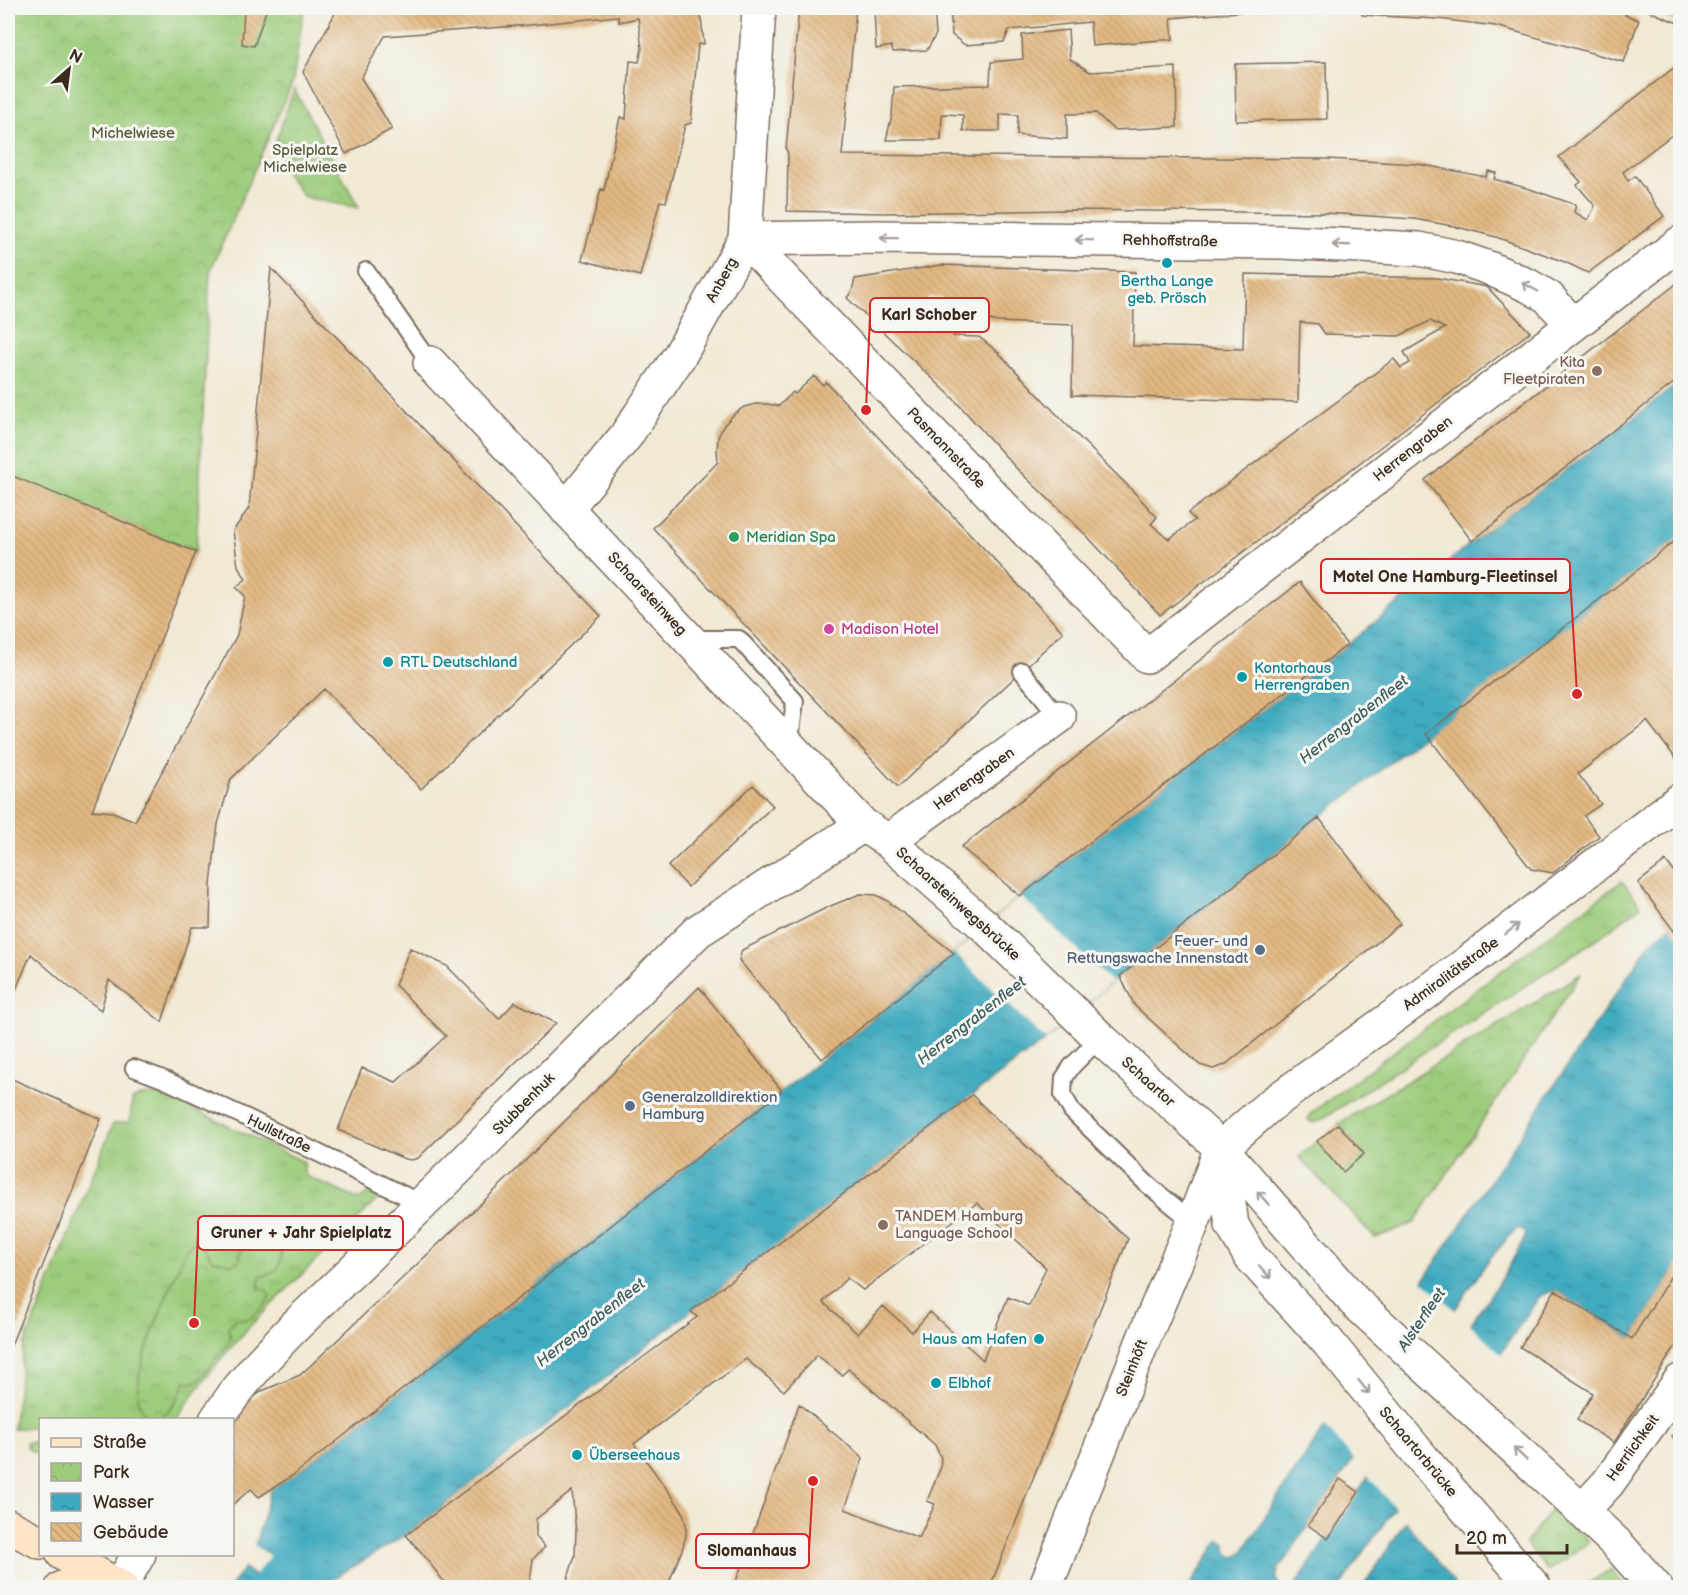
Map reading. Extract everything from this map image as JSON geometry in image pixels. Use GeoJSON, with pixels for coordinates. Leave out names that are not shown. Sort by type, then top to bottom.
{"type":"FeatureCollection","features":[{"type":"Feature","properties":{"kind":"main road"},"geometry":{"type":"LineString","coordinates":[[8,1526],[39,1542]]}},
{"type":"Feature","properties":{"kind":"main road"},"geometry":{"type":"LineString","coordinates":[[66,1556],[120,1587]]}},
{"type":"Feature","properties":{"kind":"main road"},"geometry":{"type":"LineString","coordinates":[[62,1587],[85,1582],[120,1587]]}},
{"type":"Feature","properties":{"kind":"street","name":"Anberg"},"geometry":{"type":"LineString","coordinates":[[566,509],[625,437],[680,355],[745,239],[759,8]]}},
{"type":"Feature","properties":{"kind":"street","name":"Rehhoffstraße"},"geometry":{"type":"LineString","coordinates":[[745,239],[877,237],[1281,242],[1419,249],[1457,257],[1529,285],[1548,297],[1573,325]]}},
{"type":"Feature","properties":{"kind":"street","name":"Pasmannstraße"},"geometry":{"type":"LineString","coordinates":[[745,239],[1147,656]]}},
{"type":"Feature","properties":{"kind":"street","name":"Herrengraben"},"geometry":{"type":"LineString","coordinates":[[1147,656],[1680,243]]}},
{"type":"Feature","properties":{"kind":"street","name":"Schaarsteinweg"},"geometry":{"type":"LineString","coordinates":[[430,363],[789,746],[876,833]]}},
{"type":"Feature","properties":{"kind":"street","name":"Herrengraben"},"geometry":{"type":"LineString","coordinates":[[876,833],[1059,717]]}},
{"type":"Feature","properties":{"kind":"street","name":"Admiralitätstraße"},"geometry":{"type":"LineString","coordinates":[[1221,1149],[1269,1106],[1466,964],[1680,800]]}},
{"type":"Feature","properties":{"kind":"street","name":"Schaarsteinwegsbrücke"},"geometry":{"type":"LineString","coordinates":[[876,833],[985,926],[1076,1014]]}},
{"type":"Feature","properties":{"kind":"street","name":"Stubbenhuk"},"geometry":{"type":"LineString","coordinates":[[217,1418],[260,1363],[292,1329],[699,931],[876,833]]}},
{"type":"Feature","properties":{"kind":"street","name":"Schaartor"},"geometry":{"type":"LineString","coordinates":[[1076,1014],[1221,1149],[1355,1302],[1572,1502]]}},
{"type":"Feature","properties":{"kind":"street","name":"Steinhöft"},"geometry":{"type":"LineString","coordinates":[[1045,1587],[1221,1149]]}},
{"type":"Feature","properties":{"kind":"street"},"geometry":{"type":"LineString","coordinates":[[1221,1149],[1232,1225]]}},
{"type":"Feature","properties":{"kind":"street"},"geometry":{"type":"LineString","coordinates":[[1193,1222],[1232,1225],[1302,1242]]}},
{"type":"Feature","properties":{"kind":"street","name":"Schaartorbrücke"},"geometry":{"type":"LineString","coordinates":[[1232,1225],[1250,1256],[1327,1341],[1428,1465],[1535,1587]]}},
{"type":"Feature","properties":{"kind":"street","name":"Herrlichkeit"},"geometry":{"type":"LineString","coordinates":[[1572,1502],[1608,1483],[1680,1382]]}},
{"type":"Feature","properties":{"kind":"street"},"geometry":{"type":"LineString","coordinates":[[1572,1502],[1617,1544],[1656,1587]]}},
{"type":"Feature","properties":{"kind":"street"},"geometry":{"type":"LineString","coordinates":[[120,1587],[138,1556]]}},
{"type":"Feature","properties":{"kind":"lane"},"geometry":{"type":"LineString","coordinates":[[366,271],[430,363]]}},
{"type":"Feature","properties":{"kind":"lane"},"geometry":{"type":"LineString","coordinates":[[1022,671],[1059,717]]}},
{"type":"Feature","properties":{"kind":"lane"},"geometry":{"type":"LineString","coordinates":[[1100,1038],[1072,1066],[1064,1078],[1063,1095],[1072,1111],[1147,1184],[1193,1222]]}},
{"type":"Feature","properties":{"kind":"lane","name":"Hullstraße"},"geometry":{"type":"LineString","coordinates":[[134,1068],[243,1116],[422,1204]]}},
{"type":"Feature","properties":{"kind":"green space","name":"Michelwiese"},"geometry":{"type":"Polygon","coordinates":[[[8,8],[304,8],[293,81],[210,272],[196,552],[8,475],[8,8]]]}},
{"type":"Feature","properties":{"kind":"green space","name":"Spielplatz Michelwiese"},"geometry":{"type":"Polygon","coordinates":[[[294,89],[359,208],[304,197],[282,168],[275,143],[294,89]]]}},
{"type":"Feature","properties":{"kind":"green space"},"geometry":{"type":"Polygon","coordinates":[[[1622,881],[1641,906],[1600,937],[1316,1123],[1308,1119],[1310,1114],[1622,881]]]}},
{"type":"Feature","properties":{"kind":"green space"},"geometry":{"type":"Polygon","coordinates":[[[1581,974],[1414,1223],[1375,1238],[1299,1157],[1317,1141],[1343,1172],[1364,1154],[1338,1124],[1581,974]]]}},
{"type":"Feature","properties":{"kind":"green space"},"geometry":{"type":"Polygon","coordinates":[[[162,1095],[172,1099],[304,1162],[304,1175],[359,1200],[369,1193],[379,1198],[253,1323],[222,1357],[178,1418],[39,1418],[39,1455],[26,1446],[26,1443],[36,1442],[35,1430],[31,1427],[13,1429],[24,1346],[113,1124],[130,1122],[132,1100],[140,1096],[162,1095]]]}},
{"type":"Feature","properties":{"kind":"green space"},"geometry":{"type":"Polygon","coordinates":[[[257,1235],[267,1235],[277,1241],[280,1246],[282,1256],[278,1267],[270,1274],[260,1277],[258,1286],[267,1291],[270,1296],[266,1304],[250,1319],[235,1319],[228,1328],[231,1339],[200,1379],[193,1383],[185,1381],[178,1398],[167,1412],[158,1418],[145,1413],[139,1402],[138,1386],[141,1367],[153,1329],[188,1246],[200,1244],[211,1259],[233,1264],[240,1259],[241,1250],[249,1240],[257,1235]]]}},
{"type":"Feature","properties":{"kind":"green space"},"geometry":{"type":"Polygon","coordinates":[[[1553,1507],[1589,1542],[1548,1571],[1526,1543],[1553,1507]]]}},
{"type":"Feature","properties":{"kind":"green space"},"geometry":{"type":"Polygon","coordinates":[[[1611,1569],[1625,1587],[1583,1587],[1611,1569]]]}},
{"type":"Feature","properties":{"kind":"water"},"geometry":{"type":"Polygon","coordinates":[[[1680,382],[1680,537],[1112,982],[1046,1040],[877,1167],[406,1535],[319,1587],[312,1587],[255,1545],[271,1489],[295,1474],[782,1091],[954,953],[1020,896],[1347,645],[1472,542],[1680,382]]]}},
{"type":"Feature","properties":{"kind":"water","name":"Alsterfleet"},"geometry":{"type":"Polygon","coordinates":[[[1680,919],[1680,1261],[1632,1339],[1555,1290],[1540,1296],[1340,1587],[1294,1587],[1507,1270],[1525,1237],[1522,1229],[1516,1229],[1490,1258],[1278,1570],[1276,1579],[1280,1587],[1188,1588],[1220,1540],[1226,1544],[1226,1551],[1232,1557],[1243,1552],[1650,943],[1680,919]]]}},
{"type":"Feature","properties":{"kind":"water"},"geometry":{"type":"Polygon","coordinates":[[[1406,1521],[1458,1587],[1362,1588],[1406,1521]]]}},
{"type":"Feature","properties":{"kind":"water"},"geometry":{"type":"Polygon","coordinates":[[[244,1568],[270,1587],[229,1588],[244,1568]]]}},
{"type":"Feature","properties":{"kind":"pier"},"geometry":{"type":"Polygon","coordinates":[[[1020,896],[1112,982],[1046,1040],[954,953],[1020,896]]]}},
{"type":"Feature","properties":{"kind":"pier"},"geometry":{"type":"Polygon","coordinates":[[[1421,1279],[1457,1312],[1355,1461],[1323,1424],[1421,1279]]]}},
{"type":"Feature","properties":{"kind":"pier"},"geometry":{"type":"Polygon","coordinates":[[[1469,1323],[1503,1356],[1397,1510],[1367,1475],[1469,1323]]]}},
{"type":"Feature","properties":{"kind":"pier"},"geometry":{"type":"Polygon","coordinates":[[[1404,1518],[1409,1519],[1461,1588],[1458,1587],[1404,1518]]]}},
{"type":"Feature","properties":{"kind":"pier"},"geometry":{"type":"Polygon","coordinates":[[[255,1545],[312,1587],[307,1588],[254,1548],[255,1545]]]}},
{"type":"Feature","properties":{"kind":"building"},"geometry":{"type":"Polygon","coordinates":[[[244,8],[267,8],[254,46],[242,44],[244,8]]]}},
{"type":"Feature","properties":{"kind":"building"},"geometry":{"type":"Polygon","coordinates":[[[338,8],[700,8],[704,44],[698,44],[691,123],[685,125],[666,202],[660,201],[640,276],[582,260],[601,189],[604,190],[620,117],[626,119],[630,61],[639,62],[642,49],[638,18],[619,22],[618,16],[385,36],[361,78],[392,129],[346,154],[303,72],[338,8]]]}},
{"type":"Feature","properties":{"kind":"building"},"geometry":{"type":"Polygon","coordinates":[[[799,8],[856,8],[842,155],[1327,159],[1418,164],[1486,177],[1488,171],[1496,173],[1494,179],[1576,205],[1574,212],[1588,220],[1595,206],[1577,185],[1581,182],[1559,157],[1680,63],[1680,129],[1623,172],[1628,181],[1635,176],[1664,216],[1588,273],[1565,262],[1496,237],[1414,219],[1326,213],[1067,210],[883,213],[787,211],[788,154],[786,149],[799,8]]]}},
{"type":"Feature","properties":{"kind":"building"},"geometry":{"type":"Polygon","coordinates":[[[874,8],[934,8],[936,34],[927,50],[893,52],[891,46],[876,49],[874,8]]]}},
{"type":"Feature","properties":{"kind":"building"},"geometry":{"type":"Polygon","coordinates":[[[950,8],[1271,9],[1171,18],[1173,39],[1092,46],[1090,22],[1009,30],[1004,42],[965,45],[952,35],[950,8]]]}},
{"type":"Feature","properties":{"kind":"building"},"geometry":{"type":"Polygon","coordinates":[[[1361,8],[1627,8],[1625,15],[1639,20],[1624,62],[1496,26],[1438,19],[1362,15],[1361,8]]]}},
{"type":"Feature","properties":{"kind":"building"},"geometry":{"type":"Polygon","coordinates":[[[1642,8],[1680,8],[1680,24],[1642,8]]]}},
{"type":"Feature","properties":{"kind":"building"},"geometry":{"type":"Polygon","coordinates":[[[1068,30],[1070,59],[1090,72],[1176,67],[1177,127],[1114,130],[1096,113],[1067,114],[1067,139],[1017,135],[1018,115],[1000,114],[1000,131],[963,131],[963,115],[942,114],[941,140],[886,140],[892,115],[894,87],[990,85],[991,62],[1023,59],[1022,35],[1068,30]]]}},
{"type":"Feature","properties":{"kind":"building"},"geometry":{"type":"Polygon","coordinates":[[[1326,62],[1327,119],[1236,121],[1235,64],[1326,62]]]}},
{"type":"Feature","properties":{"kind":"building"},"geometry":{"type":"Polygon","coordinates":[[[941,265],[1135,272],[1133,346],[1243,349],[1245,274],[1437,278],[1487,287],[1530,332],[1160,615],[1086,535],[1017,469],[951,396],[847,298],[852,291],[855,279],[941,265]],[[927,297],[931,312],[954,325],[953,336],[979,337],[998,352],[1157,517],[1151,524],[1169,539],[1195,520],[1188,513],[1394,359],[1401,368],[1410,363],[1404,352],[1445,328],[1430,321],[1399,336],[1325,334],[1318,324],[1300,322],[1298,402],[1072,395],[1073,325],[998,322],[965,314],[940,298],[927,297]]]}},
{"type":"Feature","properties":{"kind":"building","name":"RTL Deutschland"},"geometry":{"type":"Polygon","coordinates":[[[271,268],[601,616],[421,789],[324,689],[231,779],[218,824],[211,884],[210,927],[192,927],[162,1022],[109,980],[101,1010],[69,987],[31,954],[8,1008],[8,474],[196,552],[92,810],[113,812],[135,821],[237,635],[245,596],[236,587],[246,579],[238,566],[233,531],[249,508],[271,268]]]}},
{"type":"Feature","properties":{"kind":"building"},"geometry":{"type":"Polygon","coordinates":[[[1680,281],[1680,378],[1472,541],[1425,480],[1680,281]]]}},
{"type":"Feature","properties":{"kind":"building"},"geometry":{"type":"Polygon","coordinates":[[[814,376],[823,385],[826,382],[1063,632],[898,787],[653,528],[718,462],[718,437],[724,425],[734,414],[744,407],[756,404],[779,406],[814,376]]]}},
{"type":"Feature","properties":{"kind":"building"},"geometry":{"type":"Polygon","coordinates":[[[1680,537],[1680,764],[1647,721],[1578,774],[1601,804],[1584,816],[1599,836],[1553,873],[1531,869],[1426,734],[1680,537]]]}},
{"type":"Feature","properties":{"kind":"building"},"geometry":{"type":"Polygon","coordinates":[[[1300,582],[1347,645],[1020,896],[961,847],[1300,582]]]}},
{"type":"Feature","properties":{"kind":"building"},"geometry":{"type":"Polygon","coordinates":[[[753,785],[773,806],[688,887],[668,866],[753,785]]]}},
{"type":"Feature","properties":{"kind":"building","name":"Feuer- und Rettungswache Innenstadt"},"geometry":{"type":"Polygon","coordinates":[[[1319,818],[1400,924],[1225,1065],[1213,1069],[1200,1065],[1135,1006],[1120,976],[1319,818]]]}},
{"type":"Feature","properties":{"kind":"building"},"geometry":{"type":"Polygon","coordinates":[[[1666,861],[1680,880],[1680,933],[1677,935],[1638,883],[1666,861]]]}},
{"type":"Feature","properties":{"kind":"building"},"geometry":{"type":"Polygon","coordinates":[[[860,894],[876,895],[886,900],[954,953],[822,1059],[739,960],[742,950],[828,907],[860,894]]]}},
{"type":"Feature","properties":{"kind":"building"},"geometry":{"type":"Polygon","coordinates":[[[410,948],[447,966],[499,1019],[515,1002],[556,1023],[418,1158],[412,1160],[338,1130],[362,1068],[396,1082],[446,1036],[395,985],[410,948]]]}},
{"type":"Feature","properties":{"kind":"building"},"geometry":{"type":"Polygon","coordinates":[[[699,987],[782,1091],[295,1474],[259,1497],[251,1489],[234,1503],[233,1418],[246,1403],[262,1391],[300,1375],[509,1177],[699,987]]]}},
{"type":"Feature","properties":{"kind":"building"},"geometry":{"type":"Polygon","coordinates":[[[8,1077],[101,1119],[8,1353],[8,1077]]]}},
{"type":"Feature","properties":{"kind":"building"},"geometry":{"type":"Polygon","coordinates":[[[972,1095],[1128,1239],[990,1587],[845,1587],[839,1585],[838,1587],[734,1587],[799,1404],[863,1458],[845,1509],[919,1538],[935,1504],[927,1501],[940,1469],[941,1458],[935,1445],[848,1369],[842,1375],[817,1355],[784,1391],[746,1359],[634,1444],[682,1510],[686,1524],[686,1536],[682,1550],[667,1587],[565,1587],[575,1556],[576,1532],[572,1491],[536,1519],[536,1537],[545,1547],[533,1559],[530,1580],[536,1587],[448,1587],[406,1535],[697,1317],[691,1311],[972,1095]],[[977,1203],[863,1290],[847,1278],[823,1302],[858,1334],[883,1306],[912,1332],[930,1312],[983,1360],[1008,1297],[1029,1306],[1046,1268],[977,1203]]]}},
{"type":"Feature","properties":{"kind":"building"},"geometry":{"type":"Polygon","coordinates":[[[1338,1124],[1364,1154],[1343,1172],[1317,1141],[1338,1124]]]}},
{"type":"Feature","properties":{"kind":"building"},"geometry":{"type":"Polygon","coordinates":[[[1680,1261],[1680,1339],[1614,1443],[1577,1420],[1593,1393],[1520,1347],[1555,1290],[1632,1339],[1680,1261]]]}},
{"type":"Feature","properties":{"kind":"building"},"geometry":{"type":"Polygon","coordinates":[[[1680,1425],[1680,1445],[1672,1436],[1680,1425]]]}},
{"type":"Feature","properties":{"kind":"building"},"geometry":{"type":"Polygon","coordinates":[[[1340,1479],[1359,1492],[1328,1539],[1308,1525],[1340,1479]]]}},
{"type":"Feature","properties":{"kind":"waterway","name":"Herrengrabenfleet"},"geometry":{"type":"LineString","coordinates":[[270,1588],[291,1560],[326,1533]]}},
{"type":"Feature","properties":{"kind":"railway"},"geometry":{"type":"LineString","coordinates":[[8,1583],[15,1588]]}},
{"type":"Feature","properties":{"kind":"place","name":"Bertha Lange geb. Prösch"},"geometry":{"type":"Point","coordinates":[1167,263]}},
{"type":"Feature","properties":{"kind":"place","name":"Kita Fleetpiraten"},"geometry":{"type":"Point","coordinates":[1597,371]}},
{"type":"Feature","properties":{"kind":"place","name":"Karl Schober"},"geometry":{"type":"Point","coordinates":[866,410]}},
{"type":"Feature","properties":{"kind":"place","name":"Meridian Spa"},"geometry":{"type":"Point","coordinates":[734,537]}},
{"type":"Feature","properties":{"kind":"place","name":"Madison Hotel"},"geometry":{"type":"Point","coordinates":[829,629]}},
{"type":"Feature","properties":{"kind":"place","name":"RTL Deutschland"},"geometry":{"type":"Point","coordinates":[388,662]}},
{"type":"Feature","properties":{"kind":"place","name":"Kontorhaus Herrengraben"},"geometry":{"type":"Point","coordinates":[1242,677]}},
{"type":"Feature","properties":{"kind":"place","name":"Motel One Hamburg-Fleetinsel"},"geometry":{"type":"Point","coordinates":[1577,694]}},
{"type":"Feature","properties":{"kind":"place","name":"Feuer- und Rettungswache Innenstadt"},"geometry":{"type":"Point","coordinates":[1260,950]}},
{"type":"Feature","properties":{"kind":"place","name":"Generalzolldirektion Hamburg"},"geometry":{"type":"Point","coordinates":[630,1106]}},
{"type":"Feature","properties":{"kind":"place","name":"TANDEM Hamburg Language School"},"geometry":{"type":"Point","coordinates":[883,1225]}},
{"type":"Feature","properties":{"kind":"place","name":"Gruner + Jahr Spielplatz"},"geometry":{"type":"Point","coordinates":[194,1323]}},
{"type":"Feature","properties":{"kind":"place","name":"Haus am Hafen"},"geometry":{"type":"Point","coordinates":[1039,1339]}},
{"type":"Feature","properties":{"kind":"place","name":"Elbhof"},"geometry":{"type":"Point","coordinates":[936,1383]}},
{"type":"Feature","properties":{"kind":"place","name":"Überseehaus"},"geometry":{"type":"Point","coordinates":[577,1455]}},
{"type":"Feature","properties":{"kind":"place","name":"Slomanhaus"},"geometry":{"type":"Point","coordinates":[813,1481]}}]}
